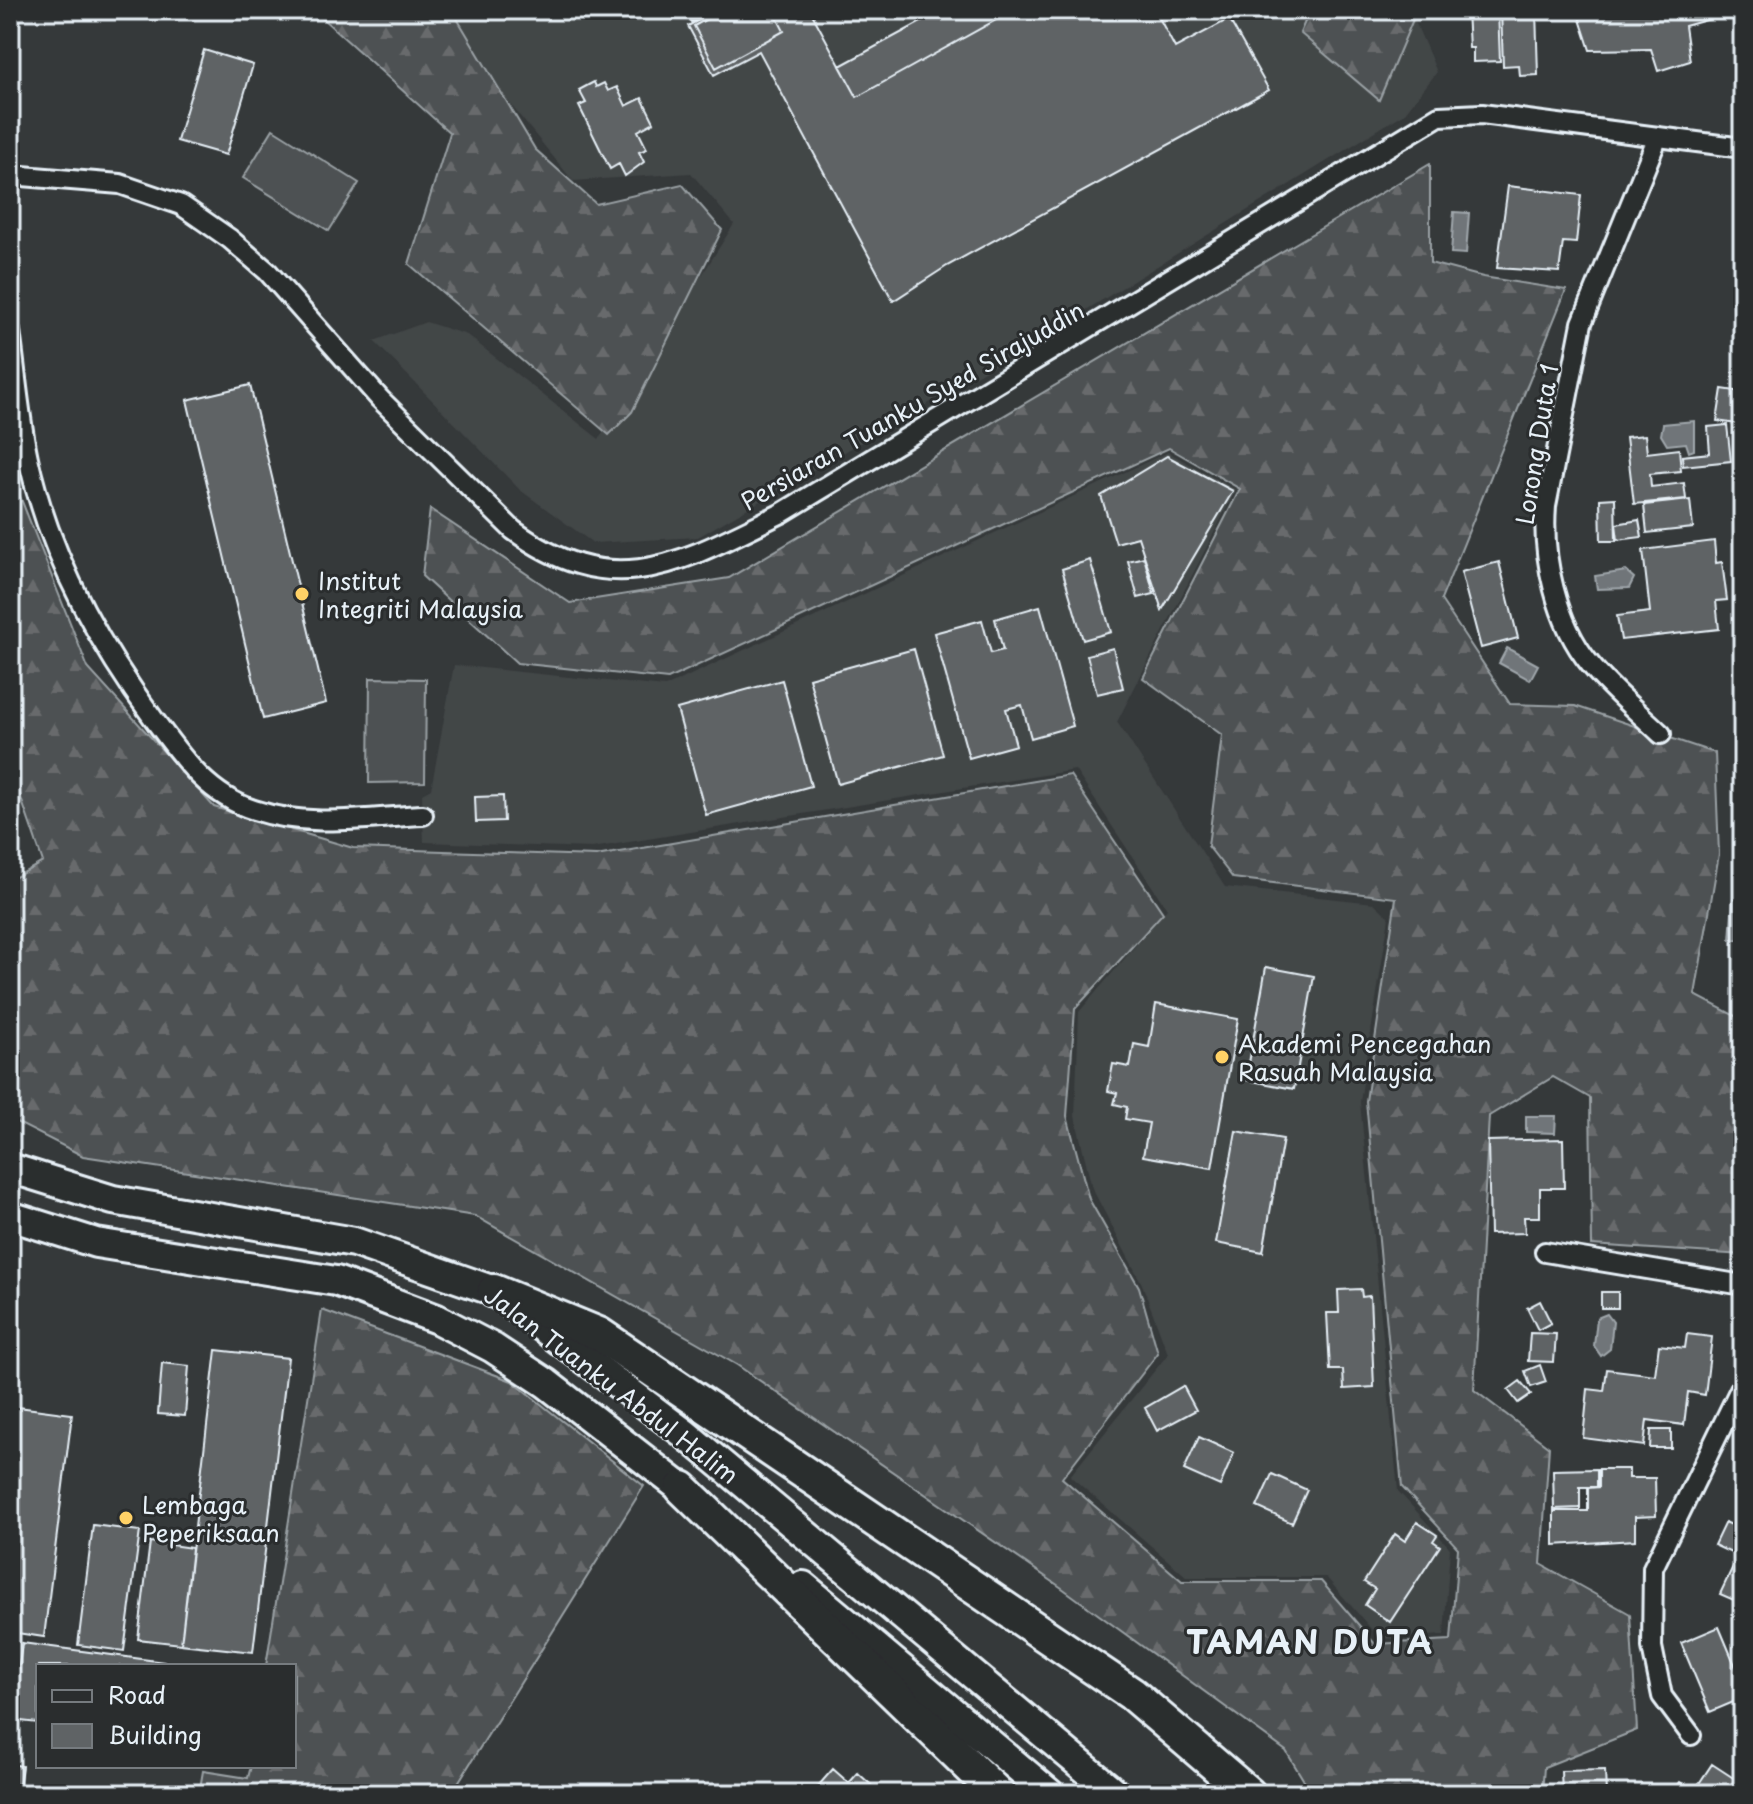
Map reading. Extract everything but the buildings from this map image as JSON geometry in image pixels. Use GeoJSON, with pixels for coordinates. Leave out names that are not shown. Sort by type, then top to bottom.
{"type":"FeatureCollection","features":[{"type":"Feature","properties":{"kind":"highway"},"geometry":{"type":"LineString","coordinates":[[494,1291],[599,1334],[1132,1694],[1249,1794]]}},
{"type":"Feature","properties":{"kind":"highway"},"geometry":{"type":"LineString","coordinates":[[682,1488],[998,1794]]}},
{"type":"Feature","properties":{"kind":"main road","name":"Jalan Tuanku Abdul Halim"},"geometry":{"type":"LineString","coordinates":[[10,1168],[113,1200],[354,1242],[494,1291],[685,1434],[1116,1794]]}},
{"type":"Feature","properties":{"kind":"main road","name":"Jalan Tuanku Abdul Halim"},"geometry":{"type":"LineString","coordinates":[[10,1216],[96,1243],[336,1281],[437,1319],[493,1348],[546,1383],[682,1488],[1050,1794]]}},
{"type":"Feature","properties":{"kind":"main road"},"geometry":{"type":"LineString","coordinates":[[10,1231],[96,1243]]}},
{"type":"Feature","properties":{"kind":"street","name":"Persiaran Tuanku Syed Sirajuddin"},"geometry":{"type":"LineString","coordinates":[[10,175],[120,184],[181,205],[268,272],[380,399],[513,530],[535,546],[571,560],[599,569],[630,573],[695,555],[782,513],[1439,116],[1482,114],[1743,148]]}},
{"type":"Feature","properties":{"kind":"street","name":"Lorong Duta 1"},"geometry":{"type":"LineString","coordinates":[[1657,139],[1582,323],[1548,490],[1544,535],[1547,564],[1566,620],[1588,663],[1661,734]]}},
{"type":"Feature","properties":{"kind":"street"},"geometry":{"type":"LineString","coordinates":[[10,331],[27,456],[46,525],[73,593],[127,682],[183,759],[215,791],[255,811],[320,821],[423,815]]}},
{"type":"Feature","properties":{"kind":"street"},"geometry":{"type":"LineString","coordinates":[[1545,1252],[1743,1285]]}},
{"type":"Feature","properties":{"kind":"street"},"geometry":{"type":"LineString","coordinates":[[1691,1735],[1662,1696],[1652,1647],[1653,1568],[1743,1383]]}},
{"type":"Feature","properties":{"kind":"shaded area"},"geometry":{"type":"Polygon","coordinates":[[[444,10],[1410,10],[1437,72],[1405,113],[1036,341],[698,537],[593,543],[520,490],[374,341],[426,322],[467,335],[599,439],[734,224],[691,173],[573,181],[438,16],[444,10]]]}},
{"type":"Feature","properties":{"kind":"shaded area"},"geometry":{"type":"Polygon","coordinates":[[[1454,212],[1469,213],[1466,254],[1451,253],[1454,212]]]}},
{"type":"Feature","properties":{"kind":"shaded area"},"geometry":{"type":"Polygon","coordinates":[[[1694,421],[1694,450],[1689,452],[1686,443],[1667,445],[1661,435],[1663,424],[1694,421]]]}},
{"type":"Feature","properties":{"kind":"shaded area","name":"Akademi Pencegahan Rasuah Malaysia"},"geometry":{"type":"Polygon","coordinates":[[[1168,452],[1236,490],[1117,722],[1225,887],[1374,903],[1389,917],[1360,1102],[1398,1491],[1450,1548],[1444,1635],[1380,1639],[1326,1577],[1187,1577],[1070,1476],[1168,1354],[1142,1284],[1092,1188],[1075,1116],[1079,1012],[1167,909],[1075,770],[592,848],[424,842],[422,794],[431,789],[454,665],[665,687],[1168,452]]]}},
{"type":"Feature","properties":{"kind":"shaded area"},"geometry":{"type":"Polygon","coordinates":[[[1626,571],[1634,578],[1629,588],[1597,589],[1595,576],[1626,571]]]}},
{"type":"Feature","properties":{"kind":"shaded area"},"geometry":{"type":"Polygon","coordinates":[[[1507,648],[1538,665],[1530,680],[1499,663],[1507,648]]]}},
{"type":"Feature","properties":{"kind":"shaded area"},"geometry":{"type":"Polygon","coordinates":[[[1743,898],[1743,939],[1730,940],[1733,899],[1743,898]]]}},
{"type":"Feature","properties":{"kind":"shaded area"},"geometry":{"type":"Polygon","coordinates":[[[1526,1116],[1556,1116],[1555,1133],[1526,1132],[1526,1116]]]}},
{"type":"Feature","properties":{"kind":"shaded area"},"geometry":{"type":"Polygon","coordinates":[[[1607,1314],[1613,1322],[1610,1349],[1601,1356],[1594,1346],[1597,1318],[1607,1314]]]}},
{"type":"Feature","properties":{"kind":"green space"},"geometry":{"type":"Polygon","coordinates":[[[313,10],[452,10],[535,149],[596,204],[682,184],[722,230],[632,412],[609,435],[409,264],[450,133],[313,10]]]}},
{"type":"Feature","properties":{"kind":"green space"},"geometry":{"type":"Polygon","coordinates":[[[1310,10],[1417,10],[1379,100],[1300,33],[1310,10]]]}},
{"type":"Feature","properties":{"kind":"green space"},"geometry":{"type":"Polygon","coordinates":[[[273,129],[359,183],[329,231],[243,178],[273,129]]]}},
{"type":"Feature","properties":{"kind":"green space"},"geometry":{"type":"Polygon","coordinates":[[[1430,164],[1430,263],[1483,277],[1566,290],[1441,600],[1510,704],[1575,706],[1715,753],[1719,854],[1695,995],[1743,1020],[1743,1255],[1592,1245],[1590,1098],[1553,1077],[1489,1116],[1474,1390],[1549,1447],[1541,1564],[1630,1614],[1637,1730],[1544,1767],[1542,1794],[1312,1794],[1286,1751],[1062,1588],[737,1365],[475,1216],[83,1156],[10,1119],[10,880],[43,862],[10,766],[10,471],[88,668],[214,807],[353,848],[596,856],[1070,775],[1163,913],[1075,1009],[1067,1116],[1089,1199],[1139,1287],[1158,1353],[1062,1478],[1182,1581],[1321,1581],[1375,1644],[1451,1640],[1458,1548],[1402,1487],[1366,1101],[1396,898],[1233,878],[1208,846],[1222,735],[1143,678],[1240,489],[1169,448],[668,679],[517,663],[422,576],[430,509],[570,603],[729,578],[1430,164]]]}},
{"type":"Feature","properties":{"kind":"green space"},"geometry":{"type":"Polygon","coordinates":[[[370,678],[426,679],[425,782],[369,783],[370,678]]]}},
{"type":"Feature","properties":{"kind":"green space"},"geometry":{"type":"Polygon","coordinates":[[[322,1310],[512,1381],[644,1486],[451,1794],[199,1794],[203,1771],[248,1778],[250,1768],[296,1768],[296,1664],[266,1664],[322,1310]]]}},
{"type":"Feature","properties":{"kind":"place","name":"Institut Integriti Malaysia"},"geometry":{"type":"Point","coordinates":[302,594]}},
{"type":"Feature","properties":{"kind":"place","name":"Akademi Pencegahan Rasuah Malaysia"},"geometry":{"type":"Point","coordinates":[1222,1057]}},
{"type":"Feature","properties":{"kind":"place","name":"Lembaga Peperiksaan"},"geometry":{"type":"Point","coordinates":[126,1518]}},
{"type":"Feature","properties":{"kind":"district","name":"TAMAN DUTA"},"geometry":{"type":"Point","coordinates":[1310,1641]}}]}
